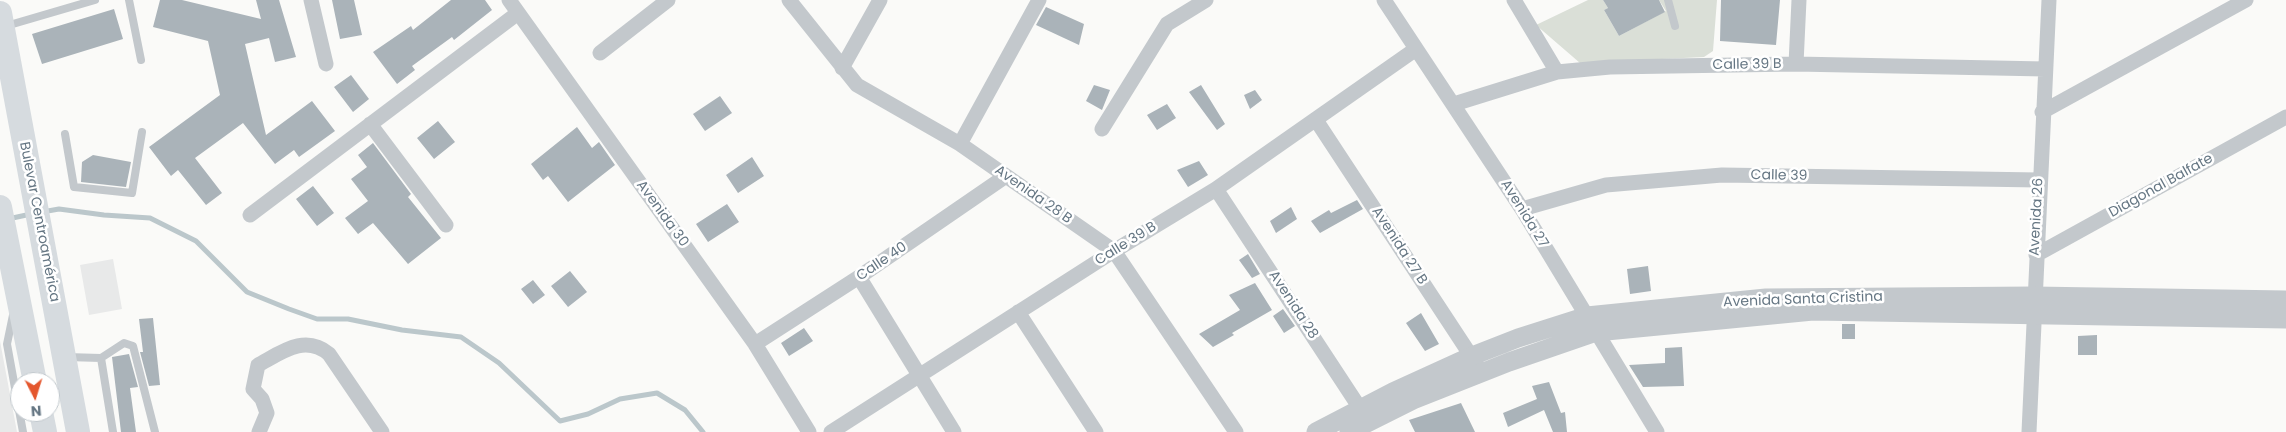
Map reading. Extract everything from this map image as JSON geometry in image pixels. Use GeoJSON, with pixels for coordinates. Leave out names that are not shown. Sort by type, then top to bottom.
{"type":"FeatureCollection","features":[{"type":"Feature","properties":{"kind":"main road","name":"Bulevar Centroamérica"},"geometry":{"type":"LineString","coordinates":[[1,20],[78,432]]}},
{"type":"Feature","properties":{"kind":"main road"},"geometry":{"type":"LineString","coordinates":[[0,207],[32,372]]}},
{"type":"Feature","properties":{"kind":"street"},"geometry":{"type":"LineString","coordinates":[[311,0],[326,64]]}},
{"type":"Feature","properties":{"kind":"street","name":"Avenida 30"},"geometry":{"type":"LineString","coordinates":[[509,0],[755,344],[809,432]]}},
{"type":"Feature","properties":{"kind":"street"},"geometry":{"type":"LineString","coordinates":[[600,53],[668,0]]}},
{"type":"Feature","properties":{"kind":"street","name":"Avenida 28 B"},"geometry":{"type":"LineString","coordinates":[[789,0],[856,85],[960,144],[1114,251],[1236,432]]}},
{"type":"Feature","properties":{"kind":"street"},"geometry":{"type":"LineString","coordinates":[[842,68],[880,0]]}},
{"type":"Feature","properties":{"kind":"street"},"geometry":{"type":"LineString","coordinates":[[960,144],[1039,0]]}},
{"type":"Feature","properties":{"kind":"street"},"geometry":{"type":"LineString","coordinates":[[1102,129],[1167,24],[1204,0]]}},
{"type":"Feature","properties":{"kind":"street","name":"Avenida 27"},"geometry":{"type":"LineString","coordinates":[[1384,0],[1522,209],[1657,432]]}},
{"type":"Feature","properties":{"kind":"street"},"geometry":{"type":"LineString","coordinates":[[1514,0],[1556,72]]}},
{"type":"Feature","properties":{"kind":"street"},"geometry":{"type":"LineString","coordinates":[[1796,64],[1799,0]]}},
{"type":"Feature","properties":{"kind":"street"},"geometry":{"type":"LineString","coordinates":[[2042,112],[2246,0]]}},
{"type":"Feature","properties":{"kind":"street","name":"Avenida 26"},"geometry":{"type":"LineString","coordinates":[[2029,432],[2033,305],[2048,1]]}},
{"type":"Feature","properties":{"kind":"street"},"geometry":{"type":"LineString","coordinates":[[250,215],[518,13]]}},
{"type":"Feature","properties":{"kind":"street","name":"Calle 39 B"},"geometry":{"type":"LineString","coordinates":[[831,432],[1114,251],[1216,189],[1416,49]]}},
{"type":"Feature","properties":{"kind":"street","name":"Calle 39 B"},"geometry":{"type":"LineString","coordinates":[[1454,104],[1556,72],[1610,67],[1796,64],[2045,69]]}},
{"type":"Feature","properties":{"kind":"street","name":"Diagonal Balfate"},"geometry":{"type":"LineString","coordinates":[[2036,255],[2286,117]]}},
{"type":"Feature","properties":{"kind":"street","name":"Avenida 27 B"},"geometry":{"type":"LineString","coordinates":[[1316,120],[1472,356],[1481,373]]}},
{"type":"Feature","properties":{"kind":"street"},"geometry":{"type":"LineString","coordinates":[[370,124],[446,225]]}},
{"type":"Feature","properties":{"kind":"street","name":"Calle 39"},"geometry":{"type":"LineString","coordinates":[[1522,209],[1606,186],[1722,175],[2039,180]]}},
{"type":"Feature","properties":{"kind":"street","name":"Calle 40"},"geometry":{"type":"LineString","coordinates":[[755,344],[859,278],[1006,176]]}},
{"type":"Feature","properties":{"kind":"street","name":"Avenida 28"},"geometry":{"type":"LineString","coordinates":[[1216,189],[1365,415]]}},
{"type":"Feature","properties":{"kind":"street"},"geometry":{"type":"LineString","coordinates":[[859,278],[954,432]]}},
{"type":"Feature","properties":{"kind":"street","name":"Avenida Santa Cristina"},"geometry":{"type":"LineString","coordinates":[[1349,432],[1365,415],[1472,356],[1518,338],[1586,316],[1766,298],[2033,305],[2286,320]]}},
{"type":"Feature","properties":{"kind":"street","name":"Avenida Santa Cristina"},"geometry":{"type":"LineString","coordinates":[[1319,431],[1413,400],[1481,373],[1596,332],[1813,311],[2286,300]]}},
{"type":"Feature","properties":{"kind":"street"},"geometry":{"type":"LineString","coordinates":[[1018,312],[1096,432]]}},
{"type":"Feature","properties":{"kind":"street"},"geometry":{"type":"LineString","coordinates":[[259,432],[267,413],[262,399],[253,389],[258,365],[304,343],[319,346],[329,354],[382,432]]}},
{"type":"Feature","properties":{"kind":"lane"},"geometry":{"type":"LineString","coordinates":[[1,20],[95,0]]}},
{"type":"Feature","properties":{"kind":"lane"},"geometry":{"type":"LineString","coordinates":[[129,0],[142,60]]}},
{"type":"Feature","properties":{"kind":"lane"},"geometry":{"type":"LineString","coordinates":[[1668,0],[1674,26]]}},
{"type":"Feature","properties":{"kind":"lane"},"geometry":{"type":"LineString","coordinates":[[65,134],[74,186],[132,193],[142,132]]}},
{"type":"Feature","properties":{"kind":"lane"},"geometry":{"type":"LineString","coordinates":[[17,298],[7,344],[23,432]]}},
{"type":"Feature","properties":{"kind":"lane"},"geometry":{"type":"LineString","coordinates":[[64,357],[101,358],[124,343],[133,346],[154,432]]}},
{"type":"Feature","properties":{"kind":"lane"},"geometry":{"type":"LineString","coordinates":[[101,358],[113,432]]}},
{"type":"Feature","properties":{"kind":"shaded area"},"geometry":{"type":"Polygon","coordinates":[[[1588,0],[1603,0],[1608,8],[1604,10],[1619,36],[1666,11],[1659,0],[1717,0],[1713,51],[1704,57],[1580,63],[1536,25],[1588,0]]]}},
{"type":"Feature","properties":{"kind":"shaded area"},"geometry":{"type":"Polygon","coordinates":[[[113,259],[122,309],[89,315],[80,265],[113,259]]]}},
{"type":"Feature","properties":{"kind":"shaded area"},"geometry":{"type":"Polygon","coordinates":[[[0,341],[10,395],[10,422],[15,422],[17,432],[0,432],[0,341]]]}},
{"type":"Feature","properties":{"kind":"building"},"geometry":{"type":"Polygon","coordinates":[[[160,0],[182,0],[261,19],[256,0],[279,0],[296,57],[275,62],[269,38],[245,44],[266,135],[312,101],[335,131],[299,157],[294,150],[275,164],[243,123],[195,158],[222,193],[206,205],[178,170],[171,176],[149,147],[220,95],[208,41],[153,27],[160,0]]]}},
{"type":"Feature","properties":{"kind":"building"},"geometry":{"type":"Polygon","coordinates":[[[332,0],[354,0],[362,35],[340,39],[332,0]]]}},
{"type":"Feature","properties":{"kind":"building"},"geometry":{"type":"Polygon","coordinates":[[[451,0],[485,0],[492,10],[454,40],[452,37],[412,66],[415,70],[397,84],[373,52],[411,26],[413,30],[451,0]]]}},
{"type":"Feature","properties":{"kind":"building"},"geometry":{"type":"Polygon","coordinates":[[[1603,0],[1659,0],[1665,12],[1619,36],[1604,10],[1608,8],[1603,0]]]}},
{"type":"Feature","properties":{"kind":"building"},"geometry":{"type":"Polygon","coordinates":[[[1721,0],[1780,0],[1776,45],[1720,41],[1721,0]]]}},
{"type":"Feature","properties":{"kind":"building"},"geometry":{"type":"Polygon","coordinates":[[[1046,7],[1084,24],[1079,45],[1036,25],[1046,7]]]}},
{"type":"Feature","properties":{"kind":"building"},"geometry":{"type":"Polygon","coordinates":[[[114,9],[123,39],[42,64],[32,34],[114,9]]]}},
{"type":"Feature","properties":{"kind":"building"},"geometry":{"type":"Polygon","coordinates":[[[351,75],[369,99],[353,112],[334,87],[351,75]]]}},
{"type":"Feature","properties":{"kind":"building"},"geometry":{"type":"Polygon","coordinates":[[[1094,85],[1110,90],[1102,110],[1086,101],[1094,85]]]}},
{"type":"Feature","properties":{"kind":"building"},"geometry":{"type":"Polygon","coordinates":[[[1201,85],[1225,124],[1217,130],[1189,92],[1201,85]]]}},
{"type":"Feature","properties":{"kind":"building"},"geometry":{"type":"Polygon","coordinates":[[[1255,90],[1262,100],[1250,109],[1244,95],[1255,90]]]}},
{"type":"Feature","properties":{"kind":"building"},"geometry":{"type":"Polygon","coordinates":[[[720,96],[732,113],[705,131],[693,114],[720,96]]]}},
{"type":"Feature","properties":{"kind":"building"},"geometry":{"type":"Polygon","coordinates":[[[1167,104],[1176,118],[1157,130],[1147,115],[1167,104]]]}},
{"type":"Feature","properties":{"kind":"building"},"geometry":{"type":"Polygon","coordinates":[[[438,121],[455,142],[434,159],[417,138],[438,121]]]}},
{"type":"Feature","properties":{"kind":"building"},"geometry":{"type":"Polygon","coordinates":[[[577,127],[592,148],[599,142],[615,165],[568,202],[548,176],[543,180],[531,164],[577,127]]]}},
{"type":"Feature","properties":{"kind":"building"},"geometry":{"type":"Polygon","coordinates":[[[373,143],[411,194],[408,197],[441,238],[408,264],[373,223],[358,234],[345,218],[368,201],[351,179],[367,167],[358,155],[373,143]]]}},
{"type":"Feature","properties":{"kind":"building"},"geometry":{"type":"Polygon","coordinates":[[[93,155],[131,162],[126,187],[81,182],[82,162],[93,155]]]}},
{"type":"Feature","properties":{"kind":"building"},"geometry":{"type":"Polygon","coordinates":[[[752,157],[764,176],[738,193],[726,175],[752,157]]]}},
{"type":"Feature","properties":{"kind":"building"},"geometry":{"type":"Polygon","coordinates":[[[1199,161],[1208,175],[1188,187],[1177,170],[1199,161]]]}},
{"type":"Feature","properties":{"kind":"building"},"geometry":{"type":"Polygon","coordinates":[[[313,186],[334,213],[317,226],[296,199],[313,186]]]}},
{"type":"Feature","properties":{"kind":"building"},"geometry":{"type":"Polygon","coordinates":[[[1357,200],[1363,209],[1320,233],[1311,221],[1329,210],[1331,213],[1357,200]]]}},
{"type":"Feature","properties":{"kind":"building"},"geometry":{"type":"Polygon","coordinates":[[[727,204],[739,222],[708,242],[696,224],[727,204]]]}},
{"type":"Feature","properties":{"kind":"building"},"geometry":{"type":"Polygon","coordinates":[[[1291,207],[1297,219],[1276,233],[1270,221],[1291,207]]]}},
{"type":"Feature","properties":{"kind":"building"},"geometry":{"type":"Polygon","coordinates":[[[1248,254],[1260,274],[1252,278],[1239,260],[1248,254]]]}},
{"type":"Feature","properties":{"kind":"building"},"geometry":{"type":"Polygon","coordinates":[[[1648,266],[1651,291],[1630,294],[1627,269],[1648,266]]]}},
{"type":"Feature","properties":{"kind":"building"},"geometry":{"type":"Polygon","coordinates":[[[570,271],[587,292],[568,307],[551,286],[570,271]]]}},
{"type":"Feature","properties":{"kind":"building"},"geometry":{"type":"Polygon","coordinates":[[[533,280],[545,295],[533,304],[521,289],[533,280]]]}},
{"type":"Feature","properties":{"kind":"building"},"geometry":{"type":"Polygon","coordinates":[[[1255,283],[1272,310],[1232,333],[1234,335],[1213,347],[1199,334],[1240,310],[1229,295],[1255,283]]]}},
{"type":"Feature","properties":{"kind":"building"},"geometry":{"type":"Polygon","coordinates":[[[1283,309],[1295,326],[1284,333],[1273,316],[1283,309]]]}},
{"type":"Feature","properties":{"kind":"building"},"geometry":{"type":"Polygon","coordinates":[[[1421,313],[1439,344],[1425,351],[1406,323],[1421,313]]]}},
{"type":"Feature","properties":{"kind":"building"},"geometry":{"type":"Polygon","coordinates":[[[153,318],[160,385],[149,386],[140,352],[143,352],[139,319],[153,318]]]}},
{"type":"Feature","properties":{"kind":"building"},"geometry":{"type":"Polygon","coordinates":[[[1842,324],[1855,324],[1855,339],[1842,339],[1842,324]]]}},
{"type":"Feature","properties":{"kind":"building"},"geometry":{"type":"Polygon","coordinates":[[[804,328],[813,341],[789,356],[781,343],[804,328]]]}},
{"type":"Feature","properties":{"kind":"building"},"geometry":{"type":"Polygon","coordinates":[[[2097,335],[2097,355],[2078,355],[2078,336],[2097,335]]]}},
{"type":"Feature","properties":{"kind":"building"},"geometry":{"type":"Polygon","coordinates":[[[1682,347],[1684,386],[1643,387],[1629,365],[1665,363],[1665,348],[1682,347]]]}},
{"type":"Feature","properties":{"kind":"building"},"geometry":{"type":"Polygon","coordinates":[[[129,354],[138,387],[130,388],[136,432],[121,432],[112,357],[129,354]]]}},
{"type":"Feature","properties":{"kind":"building"},"geometry":{"type":"Polygon","coordinates":[[[1549,382],[1561,413],[1565,412],[1567,432],[1553,432],[1544,410],[1508,427],[1503,413],[1537,399],[1532,386],[1549,382]]]}},
{"type":"Feature","properties":{"kind":"building"},"geometry":{"type":"Polygon","coordinates":[[[1461,403],[1475,432],[1415,432],[1409,420],[1461,403]]]}},
{"type":"Feature","properties":{"kind":"waterway"},"geometry":{"type":"LineString","coordinates":[[42,212],[59,209],[104,215],[150,218],[196,241],[247,292],[289,309],[317,319],[348,319],[402,330],[461,337],[499,363],[560,421],[588,414],[620,399],[657,393],[685,410],[703,432]]}},
{"type":"Feature","properties":{"kind":"waterway"},"geometry":{"type":"LineString","coordinates":[[8,219],[31,214]]}}]}
